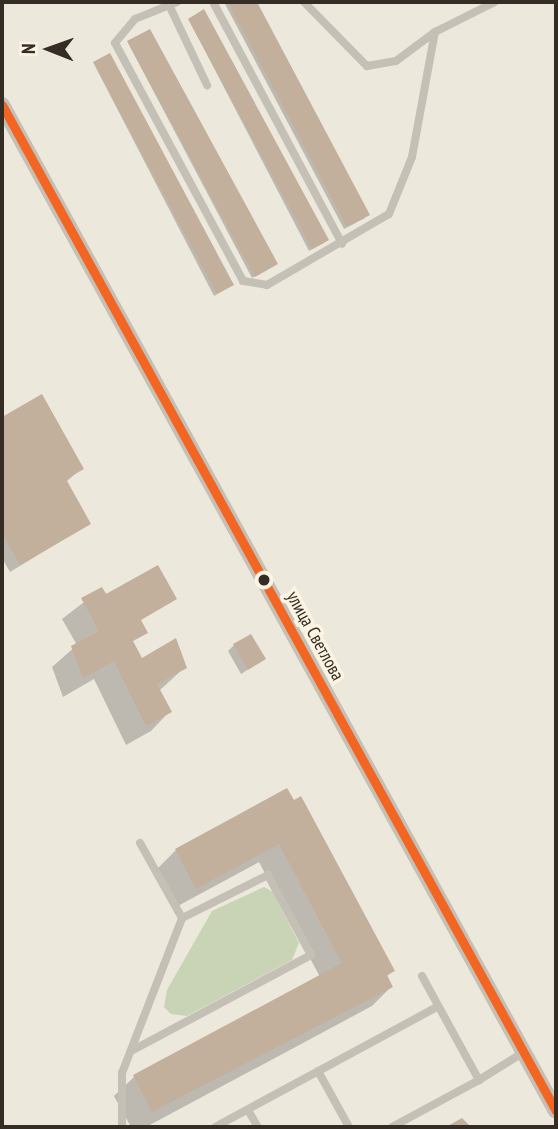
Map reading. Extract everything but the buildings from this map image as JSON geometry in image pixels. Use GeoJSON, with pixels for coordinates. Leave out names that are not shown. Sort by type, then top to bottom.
{"type":"FeatureCollection","features":[{"type":"Feature","properties":{"kind":"street","name":"улица Светлова"},"geometry":{"type":"LineString","coordinates":[[2,105],[554,1112]]}},
{"type":"Feature","properties":{"kind":"lane"},"geometry":{"type":"LineString","coordinates":[[213,2],[342,244]]}},
{"type":"Feature","properties":{"kind":"lane"},"geometry":{"type":"LineString","coordinates":[[304,2],[337,40],[367,66],[396,61],[435,32],[495,2]]}},
{"type":"Feature","properties":{"kind":"lane"},"geometry":{"type":"LineString","coordinates":[[207,85],[173,4],[135,19],[115,43],[243,281],[267,285],[342,244],[389,214],[412,157],[435,32]]}},
{"type":"Feature","properties":{"kind":"lane"},"geometry":{"type":"LineString","coordinates":[[139,843],[182,918]]}},
{"type":"Feature","properties":{"kind":"lane"},"geometry":{"type":"LineString","coordinates":[[122,1127],[122,1073],[182,918],[268,875],[311,955],[133,1050]]}},
{"type":"Feature","properties":{"kind":"lane"},"geometry":{"type":"LineString","coordinates":[[422,976],[479,1080]]}},
{"type":"Feature","properties":{"kind":"lane"},"geometry":{"type":"LineString","coordinates":[[215,1127],[437,1007]]}},
{"type":"Feature","properties":{"kind":"lane"},"geometry":{"type":"LineString","coordinates":[[392,1127],[521,1054]]}},
{"type":"Feature","properties":{"kind":"lane"},"geometry":{"type":"LineString","coordinates":[[318,1071],[349,1127]]}},
{"type":"Feature","properties":{"kind":"lane"},"geometry":{"type":"LineString","coordinates":[[248,1110],[258,1127]]}},
{"type":"Feature","properties":{"kind":"green space"},"geometry":{"type":"Polygon","coordinates":[[[264,887],[273,892],[299,943],[292,960],[187,1016],[171,1014],[164,1007],[167,990],[212,911],[264,887]]]}},
{"type":"Feature","properties":{"kind":"transit line"},"geometry":{"type":"LineString","coordinates":[[2,105],[556,1111]]}}]}
